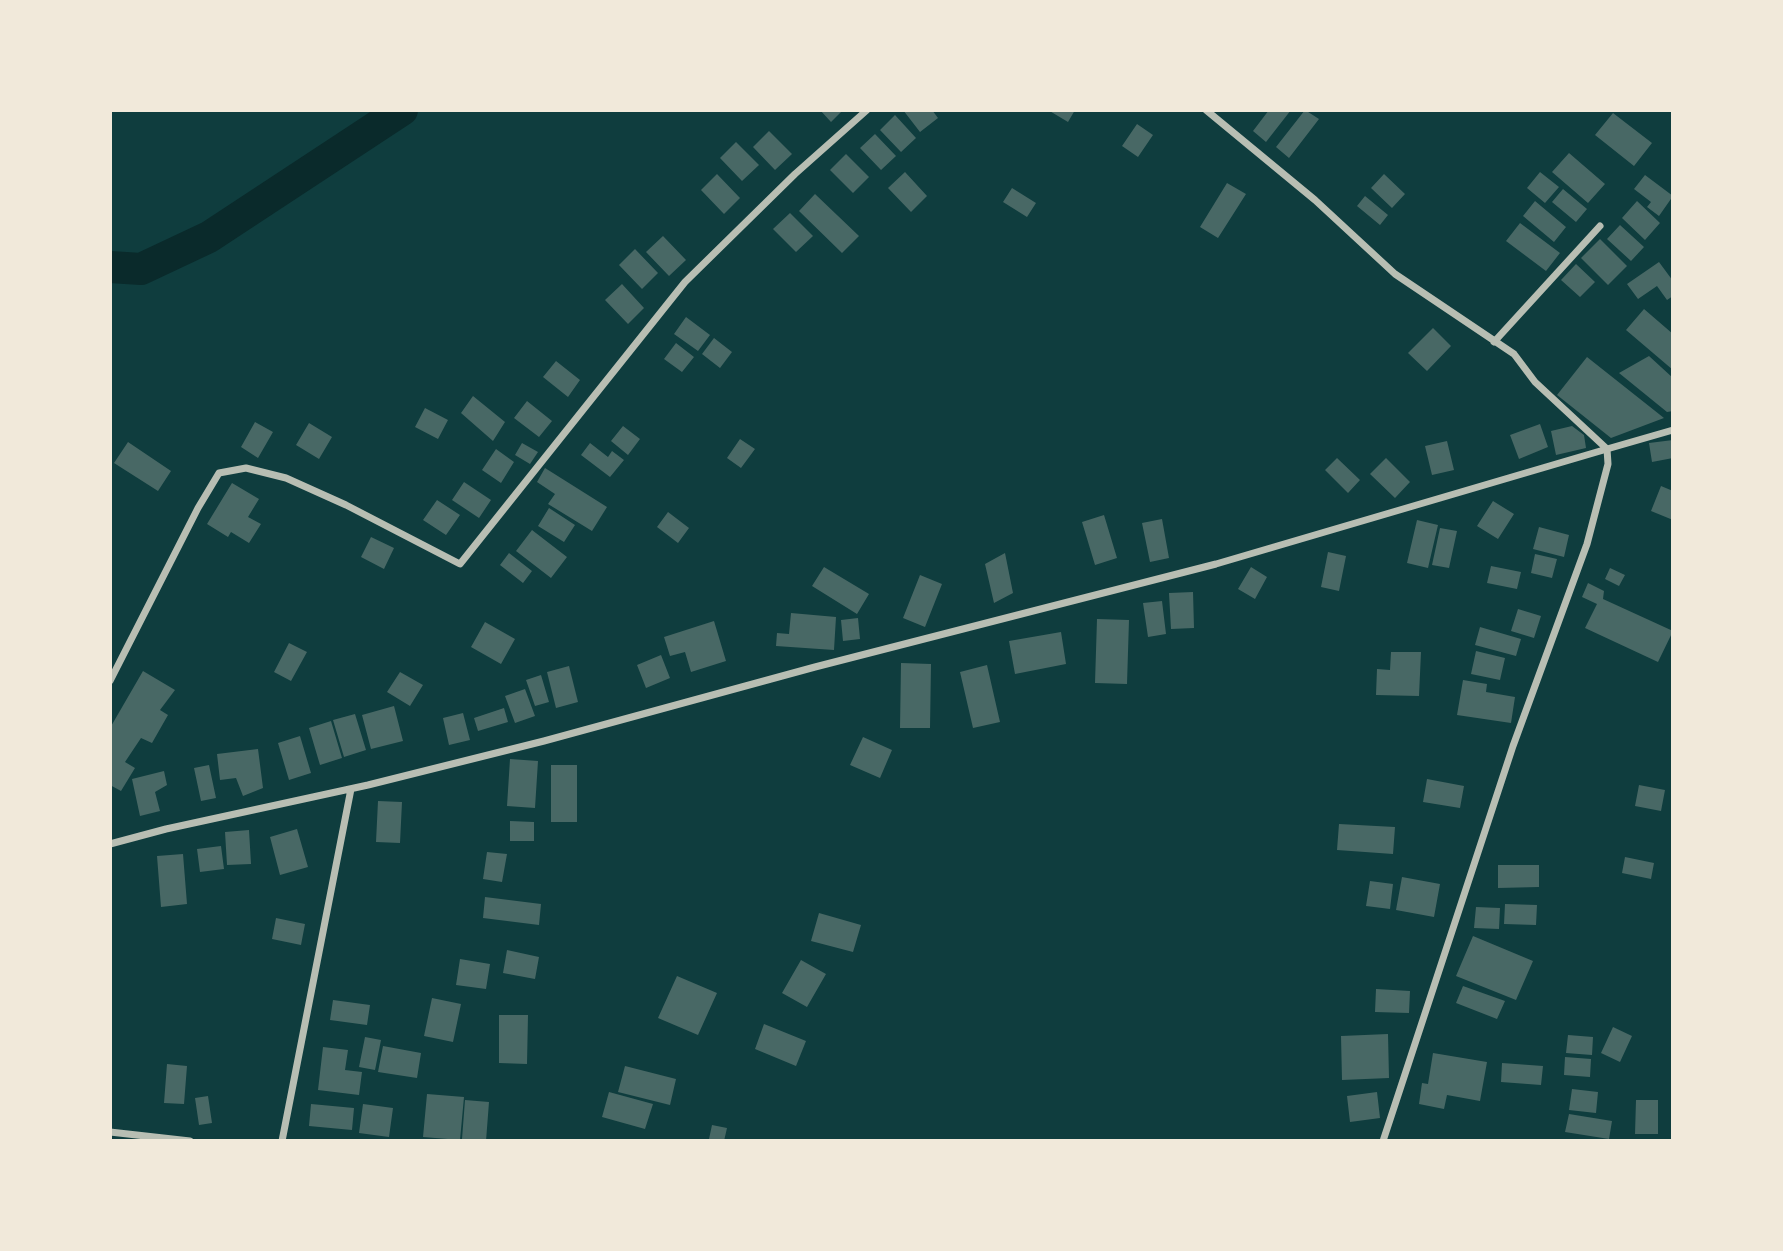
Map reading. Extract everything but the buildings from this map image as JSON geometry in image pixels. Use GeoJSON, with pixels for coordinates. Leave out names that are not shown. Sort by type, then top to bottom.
{"type":"FeatureCollection","features":[{"type":"Feature","properties":{"kind":"street"},"geometry":{"type":"LineString","coordinates":[[110,681],[198,508],[219,473],[246,468],[286,478],[346,505],[460,564],[685,282],[795,174],[867,110]]}},
{"type":"Feature","properties":{"kind":"street"},"geometry":{"type":"LineString","coordinates":[[1206,110],[1315,200],[1395,274],[1514,354],[1535,382],[1607,449],[1608,464],[1587,544],[1513,746],[1382,1141]]}},
{"type":"Feature","properties":{"kind":"street"},"geometry":{"type":"LineString","coordinates":[[1494,342],[1600,226]]}},
{"type":"Feature","properties":{"kind":"street"},"geometry":{"type":"LineString","coordinates":[[110,844],[166,829],[351,789],[544,741],[815,667],[1216,564],[1673,430]]}},
{"type":"Feature","properties":{"kind":"street"},"geometry":{"type":"LineString","coordinates":[[282,1141],[351,789]]}},
{"type":"Feature","properties":{"kind":"street"},"geometry":{"type":"LineString","coordinates":[[110,1132],[190,1141]]}},
{"type":"Feature","properties":{"kind":"waterway"},"geometry":{"type":"LineString","coordinates":[[110,267],[141,269],[209,237],[402,110]]}}]}
